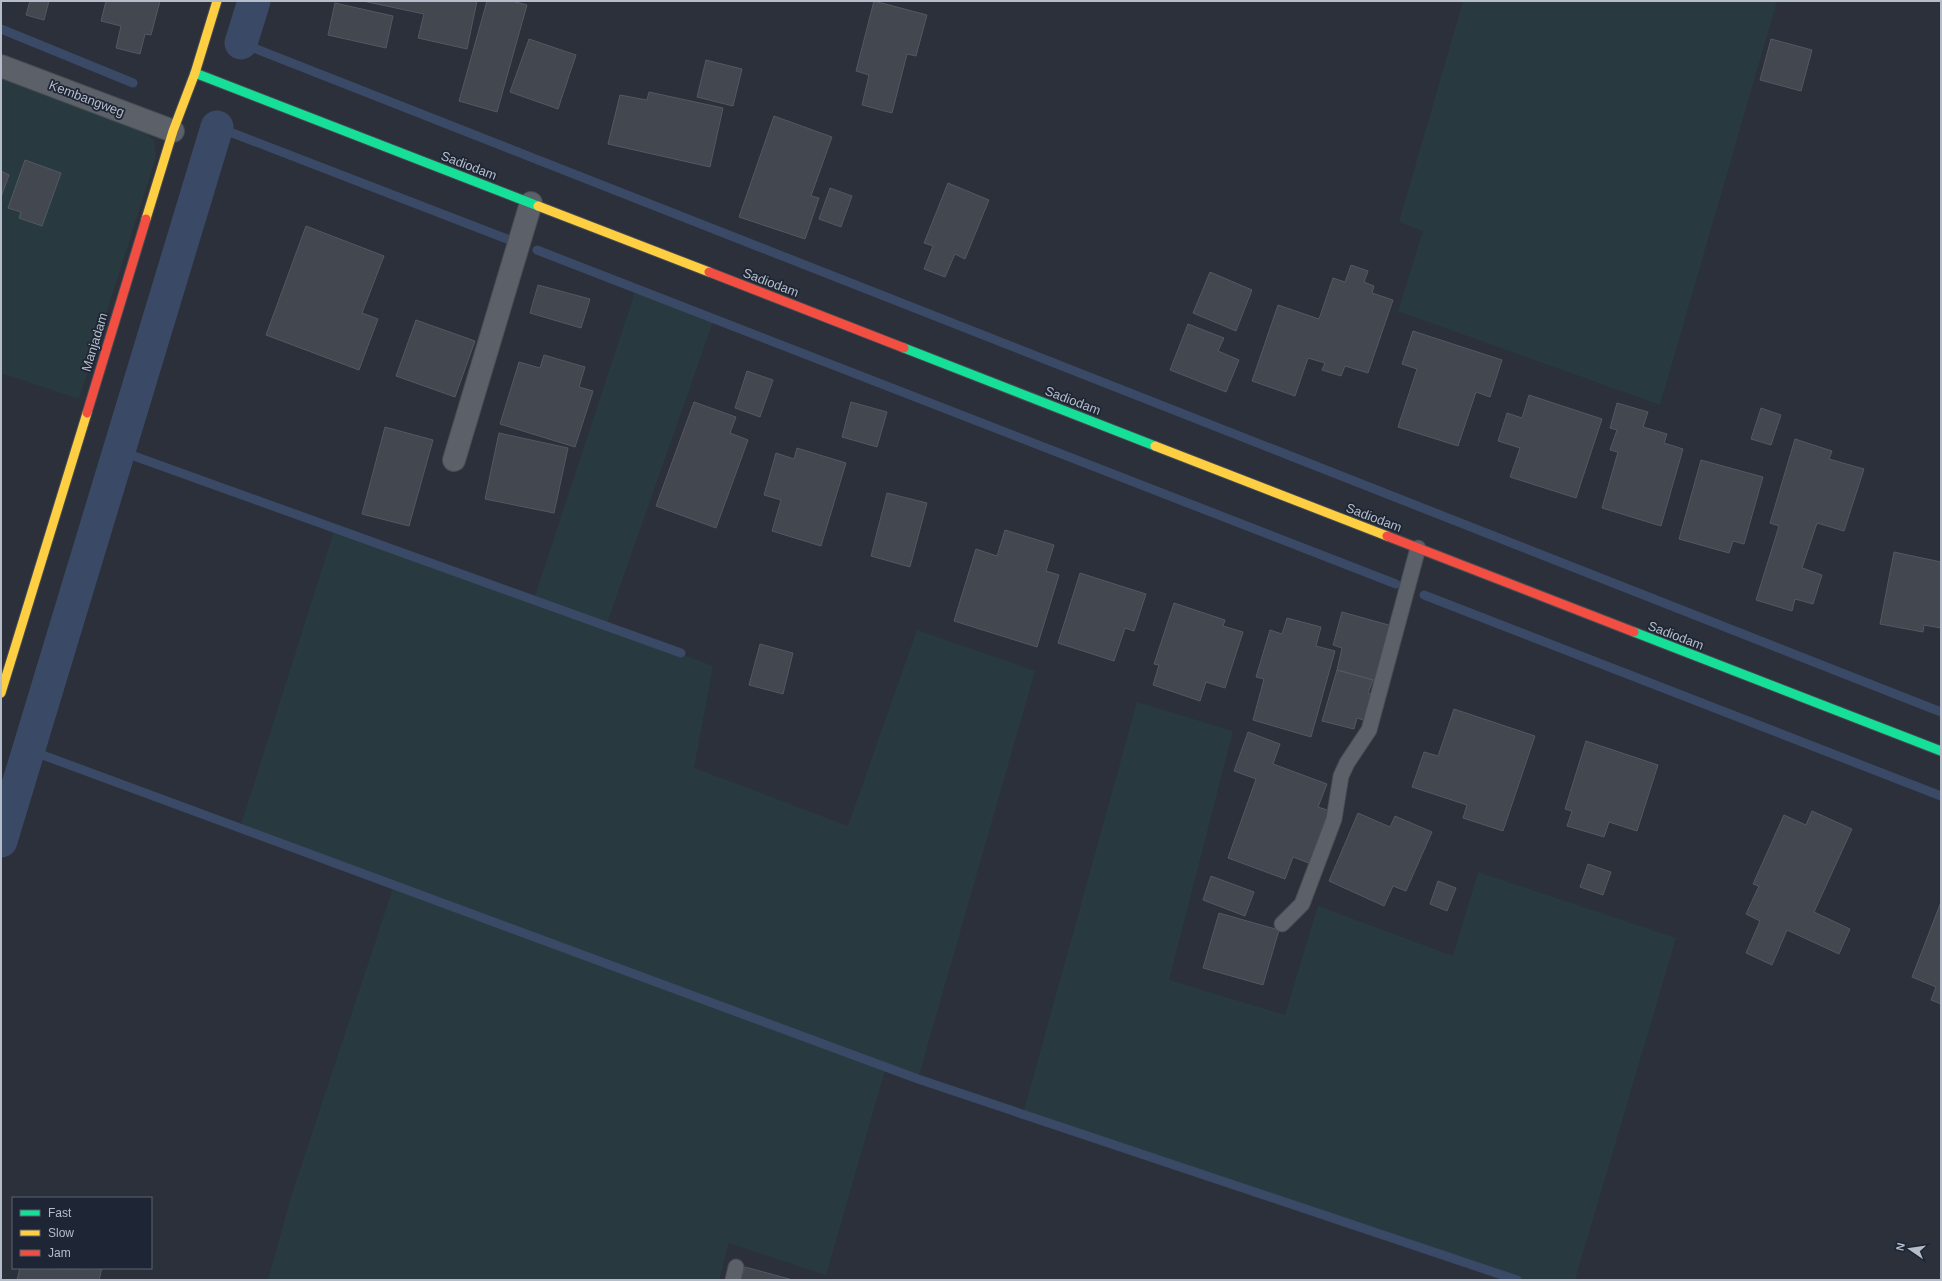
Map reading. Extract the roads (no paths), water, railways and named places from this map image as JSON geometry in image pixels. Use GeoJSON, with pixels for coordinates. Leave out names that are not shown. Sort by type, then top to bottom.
{"type":"FeatureCollection","features":[{"type":"Feature","properties":{"kind":"street","name":"Manjadam"},"geometry":{"type":"LineString","coordinates":[[1,693],[173,131],[195,73],[217,1]]}},
{"type":"Feature","properties":{"kind":"street","name":"Kembangweg"},"geometry":{"type":"LineString","coordinates":[[1,66],[173,131]]}},
{"type":"Feature","properties":{"kind":"street","name":"Sadiodam"},"geometry":{"type":"LineString","coordinates":[[195,73],[1941,751]]}},
{"type":"Feature","properties":{"kind":"street"},"geometry":{"type":"LineString","coordinates":[[454,460],[531,203]]}},
{"type":"Feature","properties":{"kind":"lane"},"geometry":{"type":"LineString","coordinates":[[1282,924],[1302,904],[1334,819],[1341,776],[1347,763],[1370,730],[1418,548]]}},
{"type":"Feature","properties":{"kind":"waterway"},"geometry":{"type":"LineString","coordinates":[[241,43],[254,1]]}},
{"type":"Feature","properties":{"kind":"waterway"},"geometry":{"type":"LineString","coordinates":[[1,29],[133,83]]}},
{"type":"Feature","properties":{"kind":"waterway"},"geometry":{"type":"LineString","coordinates":[[241,43],[1941,712]]}},
{"type":"Feature","properties":{"kind":"waterway"},"geometry":{"type":"LineString","coordinates":[[217,127],[507,239]]}},
{"type":"Feature","properties":{"kind":"waterway"},"geometry":{"type":"LineString","coordinates":[[1,841],[217,127]]}},
{"type":"Feature","properties":{"kind":"waterway"},"geometry":{"type":"LineString","coordinates":[[537,250],[1396,584]]}},
{"type":"Feature","properties":{"kind":"waterway"},"geometry":{"type":"LineString","coordinates":[[120,451],[681,653]]}},
{"type":"Feature","properties":{"kind":"waterway"},"geometry":{"type":"LineString","coordinates":[[1424,595],[1941,796]]}},
{"type":"Feature","properties":{"kind":"waterway"},"geometry":{"type":"LineString","coordinates":[[29,750],[918,1079],[1517,1280]]}}]}
